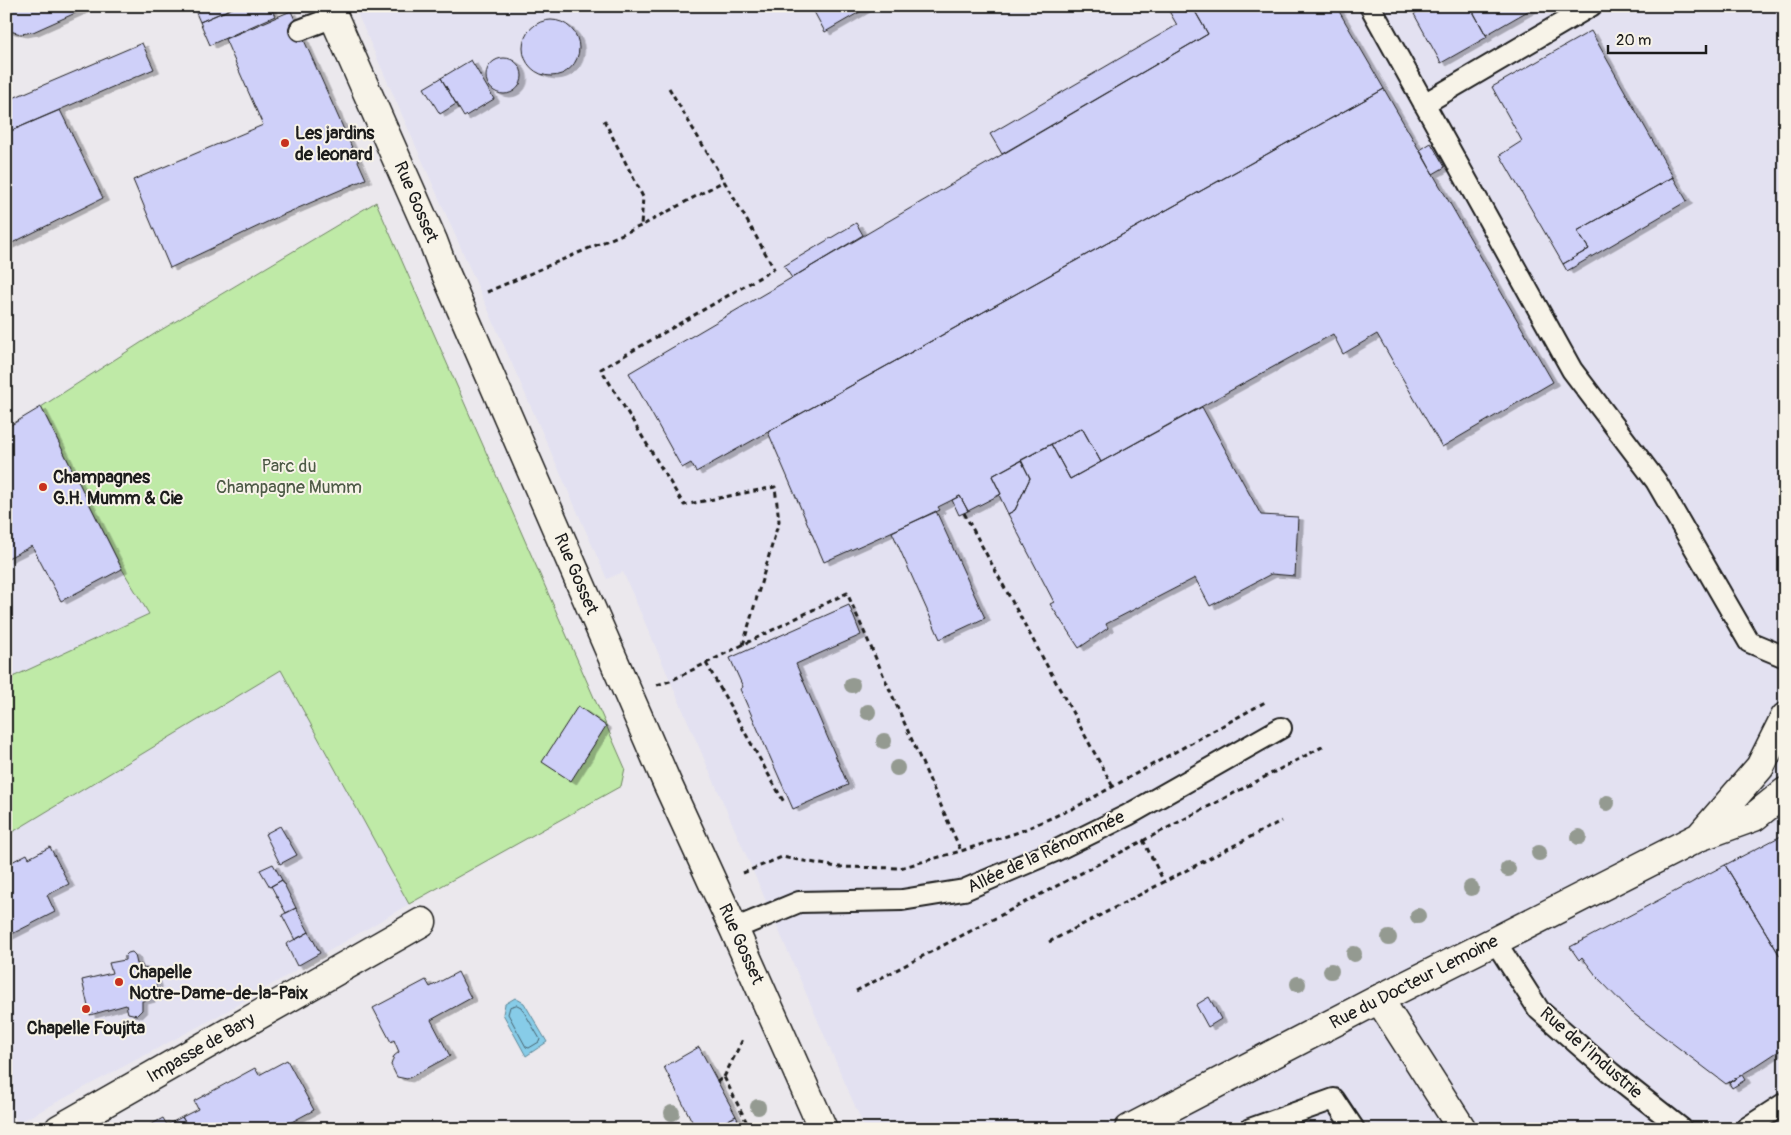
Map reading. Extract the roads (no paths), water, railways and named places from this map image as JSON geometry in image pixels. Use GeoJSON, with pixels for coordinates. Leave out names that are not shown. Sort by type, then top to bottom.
{"type":"FeatureCollection","features":[{"type":"Feature","properties":{"kind":"street","name":"Rue Gosset"},"geometry":{"type":"LineString","coordinates":[[332,12],[433,241],[628,695],[823,1129]]}},
{"type":"Feature","properties":{"kind":"street"},"geometry":{"type":"LineString","coordinates":[[1699,837],[1760,767],[1785,717]]}},
{"type":"Feature","properties":{"kind":"street"},"geometry":{"type":"LineString","coordinates":[[1699,837],[1754,817],[1785,792]]}},
{"type":"Feature","properties":{"kind":"street","name":"Rue du Docteur Lemoine"},"geometry":{"type":"LineString","coordinates":[[1129,1129],[1379,999],[1496,942],[1699,837]]}},
{"type":"Feature","properties":{"kind":"street","name":"Impasse de Bary"},"geometry":{"type":"LineString","coordinates":[[59,1129],[422,922]]}},
{"type":"Feature","properties":{"kind":"street"},"geometry":{"type":"LineString","coordinates":[[1379,999],[1462,1129]]}},
{"type":"Feature","properties":{"kind":"lane"},"geometry":{"type":"LineString","coordinates":[[1370,6],[1572,370],[1656,482],[1749,642],[1785,657]]}},
{"type":"Feature","properties":{"kind":"lane"},"geometry":{"type":"LineString","coordinates":[[1424,104],[1591,6]]}},
{"type":"Feature","properties":{"kind":"lane","name":"Rue Gosset"},"geometry":{"type":"LineString","coordinates":[[300,30],[332,12]]}},
{"type":"Feature","properties":{"kind":"lane","name":"Allée de la Rénommée"},"geometry":{"type":"LineString","coordinates":[[734,929],[799,902],[902,900],[964,890],[1055,851],[1128,815],[1281,728]]}},
{"type":"Feature","properties":{"kind":"lane","name":"Rue de l'Industrie"},"geometry":{"type":"LineString","coordinates":[[1496,942],[1539,1010],[1610,1073],[1682,1129]]}},
{"type":"Feature","properties":{"kind":"lane"},"geometry":{"type":"LineString","coordinates":[[1256,1128],[1334,1099],[1354,1129]]}},
{"type":"Feature","properties":{"kind":"lane"},"geometry":{"type":"LineString","coordinates":[[1745,1129],[1785,1103]]}},
{"type":"Feature","properties":{"kind":"water"},"geometry":{"type":"Polygon","coordinates":[[[515,998],[524,1003],[547,1042],[526,1056],[503,1014],[505,1004],[515,998]]]}},
{"type":"Feature","properties":{"kind":"place","name":"Les jardins de leonard"},"geometry":{"type":"Point","coordinates":[285,143]}},
{"type":"Feature","properties":{"kind":"place","name":"Champagnes G.H. Mumm & Cie"},"geometry":{"type":"Point","coordinates":[43,487]}},
{"type":"Feature","properties":{"kind":"place","name":"Chapelle Notre-Dame-de-la-Paix"},"geometry":{"type":"Point","coordinates":[119,982]}},
{"type":"Feature","properties":{"kind":"place","name":"Chapelle Foujita"},"geometry":{"type":"Point","coordinates":[86,1009]}},
{"type":"Feature","properties":{"kind":"park label","name":"Parc du Champagne Mumm"},"geometry":{"type":"Point","coordinates":[289,476]}}]}
